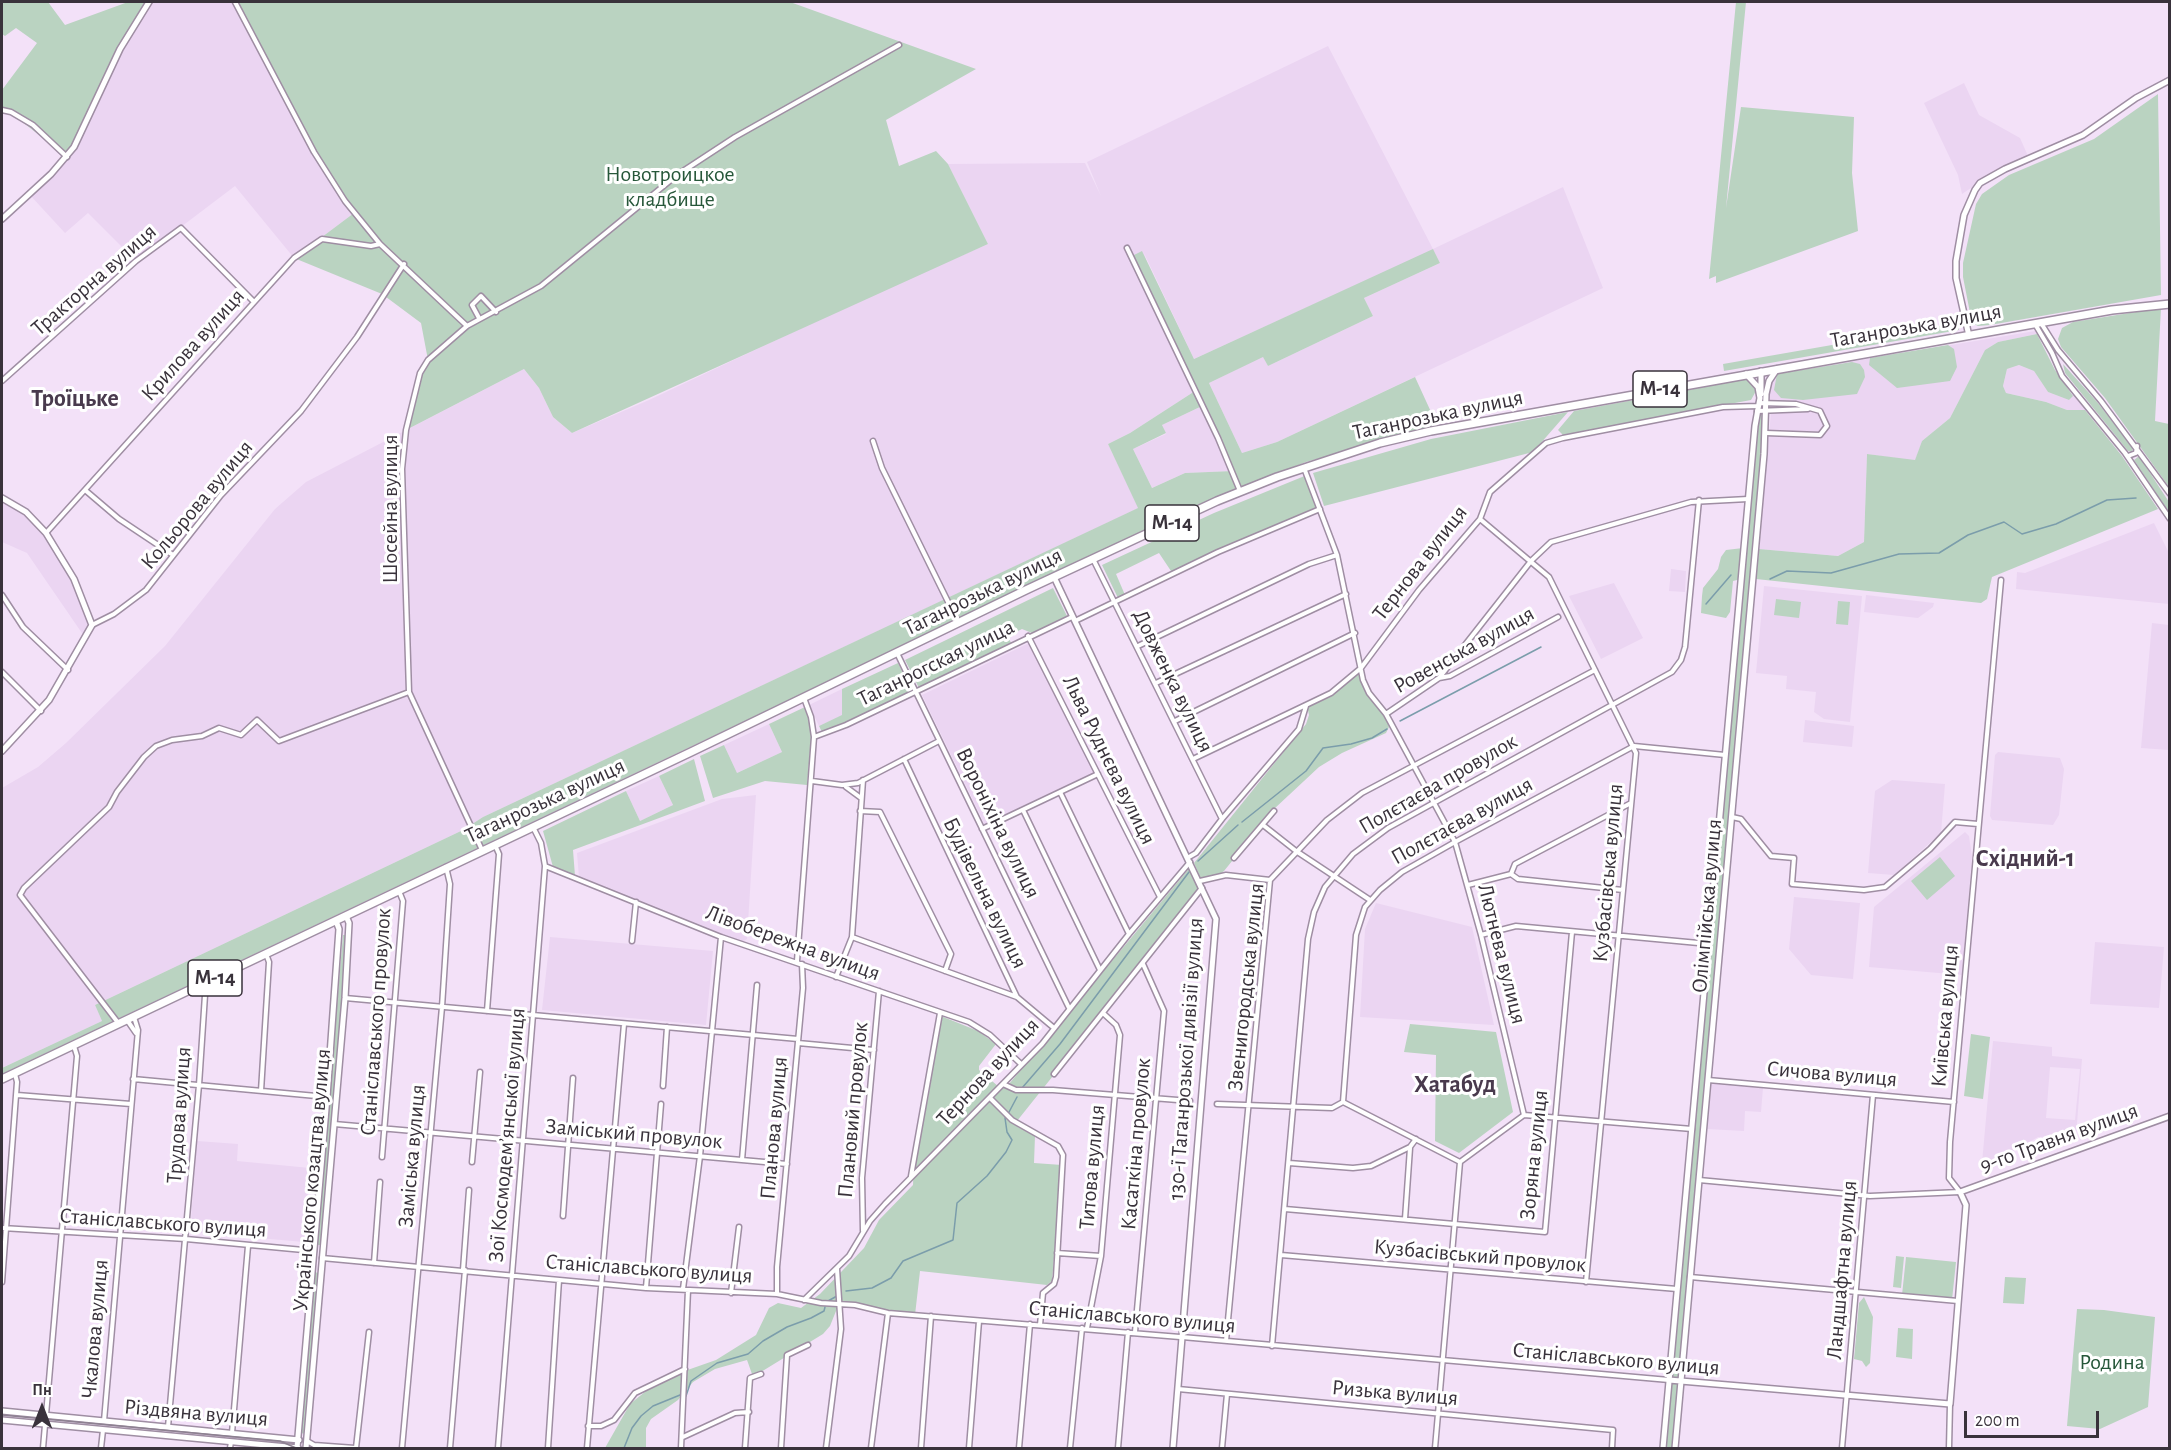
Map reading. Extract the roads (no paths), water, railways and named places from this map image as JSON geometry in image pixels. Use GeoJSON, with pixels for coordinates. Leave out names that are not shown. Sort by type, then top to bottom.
{"type":"FeatureCollection","features":[{"type":"Feature","properties":{"kind":"highway","name":"М-14"},"geometry":{"type":"LineString","coordinates":[[2038,323],[2169,304]]}},
{"type":"Feature","properties":{"kind":"highway","name":"Таганрозька вулиця"},"geometry":{"type":"LineString","coordinates":[[2,1079],[1054,577],[1240,491],[1304,467],[1431,431],[2038,323]]}},
{"type":"Feature","properties":{"kind":"street"},"geometry":{"type":"LineString","coordinates":[[2,219],[67,157],[120,49],[149,2]]}},
{"type":"Feature","properties":{"kind":"street"},"geometry":{"type":"LineString","coordinates":[[235,2],[314,152],[345,201],[380,244],[404,264],[467,327]]}},
{"type":"Feature","properties":{"kind":"street","name":"Шосейна вулиця"},"geometry":{"type":"LineString","coordinates":[[482,850],[409,692],[402,469],[406,430],[420,373],[428,360],[467,327],[541,286],[677,175],[735,137],[899,45]]}},
{"type":"Feature","properties":{"kind":"street"},"geometry":{"type":"LineString","coordinates":[[1969,336],[1956,278],[1956,261],[1964,215],[1980,183],[2005,169],[2084,135],[2136,98],[2169,80]]}},
{"type":"Feature","properties":{"kind":"street"},"geometry":{"type":"LineString","coordinates":[[2,110],[11,112],[33,125],[67,157]]}},
{"type":"Feature","properties":{"kind":"street","name":"Тракторна вулиця"},"geometry":{"type":"LineString","coordinates":[[2,381],[136,261],[181,228],[254,302]]}},
{"type":"Feature","properties":{"kind":"street","name":"Крилова вулиця"},"geometry":{"type":"LineString","coordinates":[[46,533],[294,258],[322,239],[371,246],[380,244]]}},
{"type":"Feature","properties":{"kind":"street"},"geometry":{"type":"LineString","coordinates":[[1127,248],[1218,438],[1240,491]]}},
{"type":"Feature","properties":{"kind":"street","name":"Кольорова вулиця"},"geometry":{"type":"LineString","coordinates":[[92,625],[107,619],[140,596],[221,495],[301,411],[357,337],[404,264]]}},
{"type":"Feature","properties":{"kind":"street"},"geometry":{"type":"LineString","coordinates":[[479,319],[472,305],[481,296],[496,312]]}},
{"type":"Feature","properties":{"kind":"street"},"geometry":{"type":"LineString","coordinates":[[2038,323],[2136,446],[2169,494]]}},
{"type":"Feature","properties":{"kind":"street"},"geometry":{"type":"LineString","coordinates":[[2038,323],[2062,376],[2125,453],[2169,519]]}},
{"type":"Feature","properties":{"kind":"street"},"geometry":{"type":"LineString","coordinates":[[1766,394],[1769,381],[1777,369]]}},
{"type":"Feature","properties":{"kind":"street","name":"Олімпійська вулиця"},"geometry":{"type":"LineString","coordinates":[[1675,1449],[1766,433],[1767,407],[1763,371]]}},
{"type":"Feature","properties":{"kind":"street","name":"Олімпійська вулиця"},"geometry":{"type":"LineString","coordinates":[[1663,1449],[1748,499],[1763,371]]}},
{"type":"Feature","properties":{"kind":"street"},"geometry":{"type":"LineString","coordinates":[[1746,374],[1758,387],[1759,405],[1820,411],[1827,426],[1820,435],[1766,433]]}},
{"type":"Feature","properties":{"kind":"street"},"geometry":{"type":"LineString","coordinates":[[1767,407],[1796,404],[1809,409]]}},
{"type":"Feature","properties":{"kind":"street","name":"Тернова вулиця"},"geometry":{"type":"LineString","coordinates":[[1193,759],[1331,693],[1361,668],[1419,590],[1480,519],[1490,492],[1546,444],[1563,438],[1723,407],[1759,405]]}},
{"type":"Feature","properties":{"kind":"street"},"geometry":{"type":"LineString","coordinates":[[873,441],[882,468],[959,623]]}},
{"type":"Feature","properties":{"kind":"street"},"geometry":{"type":"LineString","coordinates":[[2125,453],[2134,455],[2136,446]]}},
{"type":"Feature","properties":{"kind":"street","name":"Лютнева вулиця"},"geometry":{"type":"LineString","coordinates":[[1304,467],[1337,555],[1361,668],[1369,693],[1386,714],[1435,801],[1455,842],[1481,935],[1524,1115]]}},
{"type":"Feature","properties":{"kind":"street"},"geometry":{"type":"LineString","coordinates":[[85,490],[119,519],[172,555]]}},
{"type":"Feature","properties":{"kind":"street"},"geometry":{"type":"LineString","coordinates":[[2,498],[26,512],[46,533],[74,579],[92,625],[68,671],[41,711],[2,750]]}},
{"type":"Feature","properties":{"kind":"street"},"geometry":{"type":"LineString","coordinates":[[1439,678],[1531,561],[1543,548],[1556,540],[1699,500],[1760,500]]}},
{"type":"Feature","properties":{"kind":"street","name":"Полєтаєва провулок"},"geometry":{"type":"LineString","coordinates":[[1272,1346],[1310,926],[1318,899],[1332,875],[1376,836],[1435,801],[1667,676],[1681,660],[1690,604],[1699,500]]}},
{"type":"Feature","properties":{"kind":"street","name":"Таганрогская улица"},"geometry":{"type":"LineString","coordinates":[[814,737],[916,692],[1028,636],[1115,601],[1218,552],[1320,509]]}},
{"type":"Feature","properties":{"kind":"street"},"geometry":{"type":"LineString","coordinates":[[1480,519],[1548,577],[1634,746],[1737,756]]}},
{"type":"Feature","properties":{"kind":"street"},"geometry":{"type":"LineString","coordinates":[[1138,646],[1309,564],[1337,555]]}},
{"type":"Feature","properties":{"kind":"street","name":"Довженка вулиця"},"geometry":{"type":"LineString","coordinates":[[1093,559],[1222,819]]}},
{"type":"Feature","properties":{"kind":"street","name":"130-ї Таганрозької дивізії вулиця"},"geometry":{"type":"LineString","coordinates":[[1054,577],[1190,859],[1216,919],[1171,1449]]}},
{"type":"Feature","properties":{"kind":"street","name":"Київська вулиця"},"geometry":{"type":"LineString","coordinates":[[1949,1449],[1950,1404],[1966,1205],[1960,1192],[1950,1181],[1948,1173],[2001,580]]}},
{"type":"Feature","properties":{"kind":"street"},"geometry":{"type":"LineString","coordinates":[[1156,683],[1346,594]]}},
{"type":"Feature","properties":{"kind":"street"},"geometry":{"type":"LineString","coordinates":[[2,595],[23,627],[68,671]]}},
{"type":"Feature","properties":{"kind":"street","name":"Ровенська вулиця"},"geometry":{"type":"LineString","coordinates":[[1386,714],[1439,678],[1450,676],[1558,616]]}},
{"type":"Feature","properties":{"kind":"street"},"geometry":{"type":"LineString","coordinates":[[1175,721],[1355,633]]}},
{"type":"Feature","properties":{"kind":"street","name":"Льва Руднєва вулиця"},"geometry":{"type":"LineString","coordinates":[[1028,636],[1160,897]]}},
{"type":"Feature","properties":{"kind":"street","name":"Вороніхіна вулиця"},"geometry":{"type":"LineString","coordinates":[[897,653],[1069,1008]]}},
{"type":"Feature","properties":{"kind":"street","name":"Звенигородська вулиця"},"geometry":{"type":"LineString","coordinates":[[1226,1341],[1270,880],[1296,850],[1344,805],[1414,764],[1594,670]]}},
{"type":"Feature","properties":{"kind":"street"},"geometry":{"type":"LineString","coordinates":[[2,672],[41,711]]}},
{"type":"Feature","properties":{"kind":"street"},"geometry":{"type":"LineString","coordinates":[[119,1024],[20,895],[109,807],[117,792],[144,757],[156,746],[172,740],[202,736],[219,728],[241,735],[257,720],[279,741],[409,692]]}},
{"type":"Feature","properties":{"kind":"street"},"geometry":{"type":"LineString","coordinates":[[796,961],[814,737],[811,717],[804,698]]}},
{"type":"Feature","properties":{"kind":"street","name":"Тернова вулиця"},"geometry":{"type":"LineString","coordinates":[[804,1300],[853,1252],[863,1231],[911,1177],[1042,1044],[1222,819],[1299,729],[1305,716],[1306,705]]}},
{"type":"Feature","properties":{"kind":"street"},"geometry":{"type":"LineString","coordinates":[[842,785],[858,783],[939,741]]}},
{"type":"Feature","properties":{"kind":"street","name":"Кузбасівська вулиця"},"geometry":{"type":"LineString","coordinates":[[1586,1282],[1631,803],[1634,746]]}},
{"type":"Feature","properties":{"kind":"street","name":"Полєтаєва вулиця"},"geometry":{"type":"LineString","coordinates":[[1343,1102],[1356,935],[1359,920],[1370,900],[1402,872],[1634,746]]}},
{"type":"Feature","properties":{"kind":"street","name":"Будівельна вулиця"},"geometry":{"type":"LineString","coordinates":[[904,759],[1017,997],[1054,1028]]}},
{"type":"Feature","properties":{"kind":"street"},"geometry":{"type":"LineString","coordinates":[[982,830],[1098,774]]}},
{"type":"Feature","properties":{"kind":"street"},"geometry":{"type":"LineString","coordinates":[[836,976],[852,937],[863,780]]}},
{"type":"Feature","properties":{"kind":"street"},"geometry":{"type":"LineString","coordinates":[[812,781],[851,788],[861,799]]}},
{"type":"Feature","properties":{"kind":"street"},"geometry":{"type":"LineString","coordinates":[[1060,792],[1129,934]]}},
{"type":"Feature","properties":{"kind":"street"},"geometry":{"type":"LineString","coordinates":[[1511,874],[1515,864],[1631,803]]}},
{"type":"Feature","properties":{"kind":"street"},"geometry":{"type":"LineString","coordinates":[[1023,810],[1100,970]]}},
{"type":"Feature","properties":{"kind":"street"},"geometry":{"type":"LineString","coordinates":[[860,811],[880,812],[951,954],[945,971]]}},
{"type":"Feature","properties":{"kind":"street"},"geometry":{"type":"LineString","coordinates":[[1234,858],[1274,811]]}},
{"type":"Feature","properties":{"kind":"street"},"geometry":{"type":"LineString","coordinates":[[1732,817],[1741,819],[1771,856],[1794,858],[1792,884],[1864,890],[1884,887],[1930,849],[1956,822],[1978,824]]}},
{"type":"Feature","properties":{"kind":"street"},"geometry":{"type":"LineString","coordinates":[[1263,825],[1370,900]]}},
{"type":"Feature","properties":{"kind":"street","name":"Зої Космодем’янської вулиця"},"geometry":{"type":"LineString","coordinates":[[498,1449],[545,866],[541,843],[532,826]]}},
{"type":"Feature","properties":{"kind":"street"},"geometry":{"type":"LineString","coordinates":[[487,1011],[498,852],[495,844]]}},
{"type":"Feature","properties":{"kind":"street","name":"Лівобережна вулиця"},"geometry":{"type":"LineString","coordinates":[[545,866],[721,937],[796,961],[980,1028],[1022,1064]]}},
{"type":"Feature","properties":{"kind":"street","name":"Заміська вулиця"},"geometry":{"type":"LineString","coordinates":[[402,1449],[442,1007],[450,884],[446,867]]}},
{"type":"Feature","properties":{"kind":"street"},"geometry":{"type":"LineString","coordinates":[[1468,885],[1511,874],[1518,879],[1623,890]]}},
{"type":"Feature","properties":{"kind":"street"},"geometry":{"type":"LineString","coordinates":[[1054,1074],[1143,964],[1201,884],[1226,875],[1270,880]]}},
{"type":"Feature","properties":{"kind":"street","name":"Станіславського провулок"},"geometry":{"type":"LineString","coordinates":[[382,1157],[403,901],[399,891]]}},
{"type":"Feature","properties":{"kind":"street"},"geometry":{"type":"LineString","coordinates":[[632,941],[636,902]]}},
{"type":"Feature","properties":{"kind":"street","name":"Українського козацтва вулиця"},"geometry":{"type":"LineString","coordinates":[[306,1446],[345,998],[349,923],[346,916]]}},
{"type":"Feature","properties":{"kind":"street","name":"Українського козацтва вулиця"},"geometry":{"type":"LineString","coordinates":[[297,1448],[327,1097],[339,929],[336,921]]}},
{"type":"Feature","properties":{"kind":"street"},"geometry":{"type":"LineString","coordinates":[[1481,935],[1514,926],[1708,945]]}},
{"type":"Feature","properties":{"kind":"street","name":"Зоряна вулиця"},"geometry":{"type":"LineString","coordinates":[[1285,1209],[1545,1232],[1572,932]]}},
{"type":"Feature","properties":{"kind":"street"},"geometry":{"type":"LineString","coordinates":[[681,1449],[686,1289],[721,937]]}},
{"type":"Feature","properties":{"kind":"street"},"geometry":{"type":"LineString","coordinates":[[852,937],[1017,997]]}},
{"type":"Feature","properties":{"kind":"street"},"geometry":{"type":"LineString","coordinates":[[261,1090],[269,962],[266,954]]}},
{"type":"Feature","properties":{"kind":"street","name":"Планова вулиця"},"geometry":{"type":"LineString","coordinates":[[777,1294],[777,1267],[803,988],[802,964]]}},
{"type":"Feature","properties":{"kind":"street","name":"Касаткіна провулок"},"geometry":{"type":"LineString","coordinates":[[1135,1332],[1164,1011],[1143,964]]}},
{"type":"Feature","properties":{"kind":"street","name":"Трудова вулиця"},"geometry":{"type":"LineString","coordinates":[[168,1427],[199,1085],[205,995],[201,984]]}},
{"type":"Feature","properties":{"kind":"street"},"geometry":{"type":"LineString","coordinates":[[742,1160],[757,985]]}},
{"type":"Feature","properties":{"kind":"street","name":"Плановий провулок"},"geometry":{"type":"LineString","coordinates":[[863,1231],[862,1178],[879,991]]}},
{"type":"Feature","properties":{"kind":"street"},"geometry":{"type":"LineString","coordinates":[[345,998],[753,1035],[874,1050]]}},
{"type":"Feature","properties":{"kind":"street"},"geometry":{"type":"LineString","coordinates":[[911,1177],[910,1172],[926,1100],[940,1012]]}},
{"type":"Feature","properties":{"kind":"street","name":"Титова вулиця"},"geometry":{"type":"LineString","coordinates":[[1070,1449],[1084,1328],[1101,1257],[1120,1035],[1116,1025],[1104,1014]]}},
{"type":"Feature","properties":{"kind":"street"},"geometry":{"type":"LineString","coordinates":[[130,1018],[136,1033]]}},
{"type":"Feature","properties":{"kind":"street","name":"Чкалова вулиця"},"geometry":{"type":"LineString","coordinates":[[101,1449],[133,1079],[136,1033],[130,1018]]}},
{"type":"Feature","properties":{"kind":"street"},"geometry":{"type":"LineString","coordinates":[[587,1449],[624,1024]]}},
{"type":"Feature","properties":{"kind":"street"},"geometry":{"type":"LineString","coordinates":[[663,1086],[667,1027]]}},
{"type":"Feature","properties":{"kind":"street"},"geometry":{"type":"LineString","coordinates":[[43,1449],[77,1056],[74,1045]]}},
{"type":"Feature","properties":{"kind":"street"},"geometry":{"type":"LineString","coordinates":[[472,1162],[480,1072]]}},
{"type":"Feature","properties":{"kind":"street"},"geometry":{"type":"LineString","coordinates":[[2,1282],[4,1228],[17,1095],[14,1073]]}},
{"type":"Feature","properties":{"kind":"street"},"geometry":{"type":"LineString","coordinates":[[563,1216],[573,1078]]}},
{"type":"Feature","properties":{"kind":"street"},"geometry":{"type":"LineString","coordinates":[[133,1079],[327,1097]]}},
{"type":"Feature","properties":{"kind":"street","name":"Сичова вулиця"},"geometry":{"type":"LineString","coordinates":[[1708,1080],[1954,1102]]}},
{"type":"Feature","properties":{"kind":"street"},"geometry":{"type":"LineString","coordinates":[[1003,1084],[1015,1090],[1190,1101]]}},
{"type":"Feature","properties":{"kind":"street"},"geometry":{"type":"LineString","coordinates":[[17,1095],[131,1104]]}},
{"type":"Feature","properties":{"kind":"street","name":"Ландшафтна вулиця"},"geometry":{"type":"LineString","coordinates":[[1842,1449],[1873,1095]]}},
{"type":"Feature","properties":{"kind":"street"},"geometry":{"type":"LineString","coordinates":[[990,1098],[1015,1123],[1061,1150],[1064,1161],[1055,1281],[1043,1293],[1040,1324]]}},
{"type":"Feature","properties":{"kind":"street"},"geometry":{"type":"LineString","coordinates":[[1217,1104],[1334,1108],[1343,1102],[1460,1162]]}},
{"type":"Feature","properties":{"kind":"street"},"geometry":{"type":"LineString","coordinates":[[646,1288],[661,1104]]}},
{"type":"Feature","properties":{"kind":"street"},"geometry":{"type":"LineString","coordinates":[[1435,1449],[1460,1162],[1524,1115],[1704,1130]]}},
{"type":"Feature","properties":{"kind":"street","name":"9-го Травня вулиця"},"geometry":{"type":"LineString","coordinates":[[1960,1192],[2169,1116]]}},
{"type":"Feature","properties":{"kind":"street","name":"Заміський провулок"},"geometry":{"type":"LineString","coordinates":[[334,1124],[787,1164]]}},
{"type":"Feature","properties":{"kind":"street"},"geometry":{"type":"LineString","coordinates":[[1405,1219],[1410,1148],[1416,1139]]}},
{"type":"Feature","properties":{"kind":"street"},"geometry":{"type":"LineString","coordinates":[[1289,1163],[1353,1168],[1371,1166],[1410,1148]]}},
{"type":"Feature","properties":{"kind":"street"},"geometry":{"type":"LineString","coordinates":[[1699,1180],[1865,1195],[1942,1195],[1960,1192]]}},
{"type":"Feature","properties":{"kind":"street"},"geometry":{"type":"LineString","coordinates":[[374,1263],[380,1182]]}},
{"type":"Feature","properties":{"kind":"street"},"geometry":{"type":"LineString","coordinates":[[450,1449],[469,1190]]}},
{"type":"Feature","properties":{"kind":"street"},"geometry":{"type":"LineString","coordinates":[[730,1293],[739,1227]]}},
{"type":"Feature","properties":{"kind":"street","name":"Станіславського вулиця"},"geometry":{"type":"LineString","coordinates":[[4,1228],[186,1239],[374,1263],[559,1281],[646,1288],[777,1294],[804,1300],[855,1305],[888,1313],[1135,1332],[1272,1346],[1950,1404]]}},
{"type":"Feature","properties":{"kind":"street"},"geometry":{"type":"LineString","coordinates":[[231,1445],[248,1246]]}},
{"type":"Feature","properties":{"kind":"street"},"geometry":{"type":"LineString","coordinates":[[1058,1252],[1101,1257]]}},
{"type":"Feature","properties":{"kind":"street","name":"Кузбасівський провулок"},"geometry":{"type":"LineString","coordinates":[[1281,1254],[1677,1289]]}},
{"type":"Feature","properties":{"kind":"street"},"geometry":{"type":"LineString","coordinates":[[826,1449],[840,1336],[837,1269]]}},
{"type":"Feature","properties":{"kind":"street"},"geometry":{"type":"LineString","coordinates":[[1690,1277],[1958,1301]]}},
{"type":"Feature","properties":{"kind":"street"},"geometry":{"type":"LineString","coordinates":[[548,1449],[559,1281]]}},
{"type":"Feature","properties":{"kind":"street"},"geometry":{"type":"LineString","coordinates":[[871,1449],[888,1313]]}},
{"type":"Feature","properties":{"kind":"street"},"geometry":{"type":"LineString","coordinates":[[921,1449],[931,1316]]}},
{"type":"Feature","properties":{"kind":"street"},"geometry":{"type":"LineString","coordinates":[[969,1449],[979,1321]]}},
{"type":"Feature","properties":{"kind":"street"},"geometry":{"type":"LineString","coordinates":[[1019,1449],[1030,1324]]}},
{"type":"Feature","properties":{"kind":"street"},"geometry":{"type":"LineString","coordinates":[[356,1449],[369,1332]]}},
{"type":"Feature","properties":{"kind":"street"},"geometry":{"type":"LineString","coordinates":[[1118,1449],[1128,1332]]}},
{"type":"Feature","properties":{"kind":"street"},"geometry":{"type":"LineString","coordinates":[[781,1449],[787,1354],[808,1345]]}},
{"type":"Feature","properties":{"kind":"street"},"geometry":{"type":"LineString","coordinates":[[588,1426],[601,1426],[614,1420],[635,1393],[685,1369]]}},
{"type":"Feature","properties":{"kind":"street"},"geometry":{"type":"LineString","coordinates":[[746,1449],[750,1378],[761,1374]]}},
{"type":"Feature","properties":{"kind":"street","name":"Ризька вулиця"},"geometry":{"type":"LineString","coordinates":[[1176,1389],[1613,1430],[1612,1449]]}},
{"type":"Feature","properties":{"kind":"street"},"geometry":{"type":"LineString","coordinates":[[1222,1449],[1227,1394]]}},
{"type":"Feature","properties":{"kind":"street","name":"Різдвяна вулиця"},"geometry":{"type":"LineString","coordinates":[[2,1411],[297,1439],[306,1446]]}},
{"type":"Feature","properties":{"kind":"street"},"geometry":{"type":"LineString","coordinates":[[683,1438],[735,1413],[748,1412]]}},
{"type":"Feature","properties":{"kind":"street","name":"Різдвяна вулиця"},"geometry":{"type":"LineString","coordinates":[[2,1420],[231,1445],[297,1448],[314,1445],[356,1449]]}},
{"type":"Feature","properties":{"kind":"waterway"},"geometry":{"type":"LineString","coordinates":[[1770,579],[1787,571],[1831,573],[1899,554],[1939,553],[1968,535],[2004,522],[2022,534],[2056,524],[2107,500],[2136,498]]}},
{"type":"Feature","properties":{"kind":"waterway"},"geometry":{"type":"LineString","coordinates":[[1706,604],[1731,575]]}},
{"type":"Feature","properties":{"kind":"waterway"},"geometry":{"type":"LineString","coordinates":[[1400,721],[1541,647]]}},
{"type":"Feature","properties":{"kind":"waterway"},"geometry":{"type":"LineString","coordinates":[[1242,822],[1306,771],[1323,748],[1372,738],[1387,729]]}},
{"type":"Feature","properties":{"kind":"waterway"},"geometry":{"type":"LineString","coordinates":[[1198,861],[1238,825]]}},
{"type":"Feature","properties":{"kind":"waterway"},"geometry":{"type":"LineString","coordinates":[[1022,1088],[1060,1044],[1189,872]]}},
{"type":"Feature","properties":{"kind":"waterway"},"geometry":{"type":"LineString","coordinates":[[1008,1114],[1017,1097]]}},
{"type":"Feature","properties":{"kind":"waterway"},"geometry":{"type":"LineString","coordinates":[[846,1291],[872,1288],[891,1278],[903,1261],[953,1240],[957,1203],[987,1176],[1006,1152],[1012,1140],[1007,1132],[1005,1118]]}},
{"type":"Feature","properties":{"kind":"waterway"},"geometry":{"type":"LineString","coordinates":[[828,1301],[837,1296]]}},
{"type":"Feature","properties":{"kind":"waterway"},"geometry":{"type":"LineString","coordinates":[[686,1396],[691,1381],[717,1363],[748,1354],[763,1341],[787,1327],[824,1311],[825,1307]]}},
{"type":"Feature","properties":{"kind":"waterway"},"geometry":{"type":"LineString","coordinates":[[624,1448],[632,1428],[641,1416],[653,1406],[680,1395]]}},
{"type":"Feature","properties":{"kind":"tram line"},"geometry":{"type":"LineString","coordinates":[[2,1415],[280,1441],[296,1448]]}},
{"type":"Feature","properties":{"kind":"district","name":"Троїцьке"},"geometry":{"type":"Point","coordinates":[75,399]}},
{"type":"Feature","properties":{"kind":"district","name":"Східний-1"},"geometry":{"type":"Point","coordinates":[2025,859]}},
{"type":"Feature","properties":{"kind":"district","name":"Хатабуд"},"geometry":{"type":"Point","coordinates":[1455,1085]}},
{"type":"Feature","properties":{"kind":"park label","name":"Новотроицкое кладбище"},"geometry":{"type":"Point","coordinates":[670,186]}},
{"type":"Feature","properties":{"kind":"park label","name":"Родина"},"geometry":{"type":"Point","coordinates":[2112,1362]}}]}
